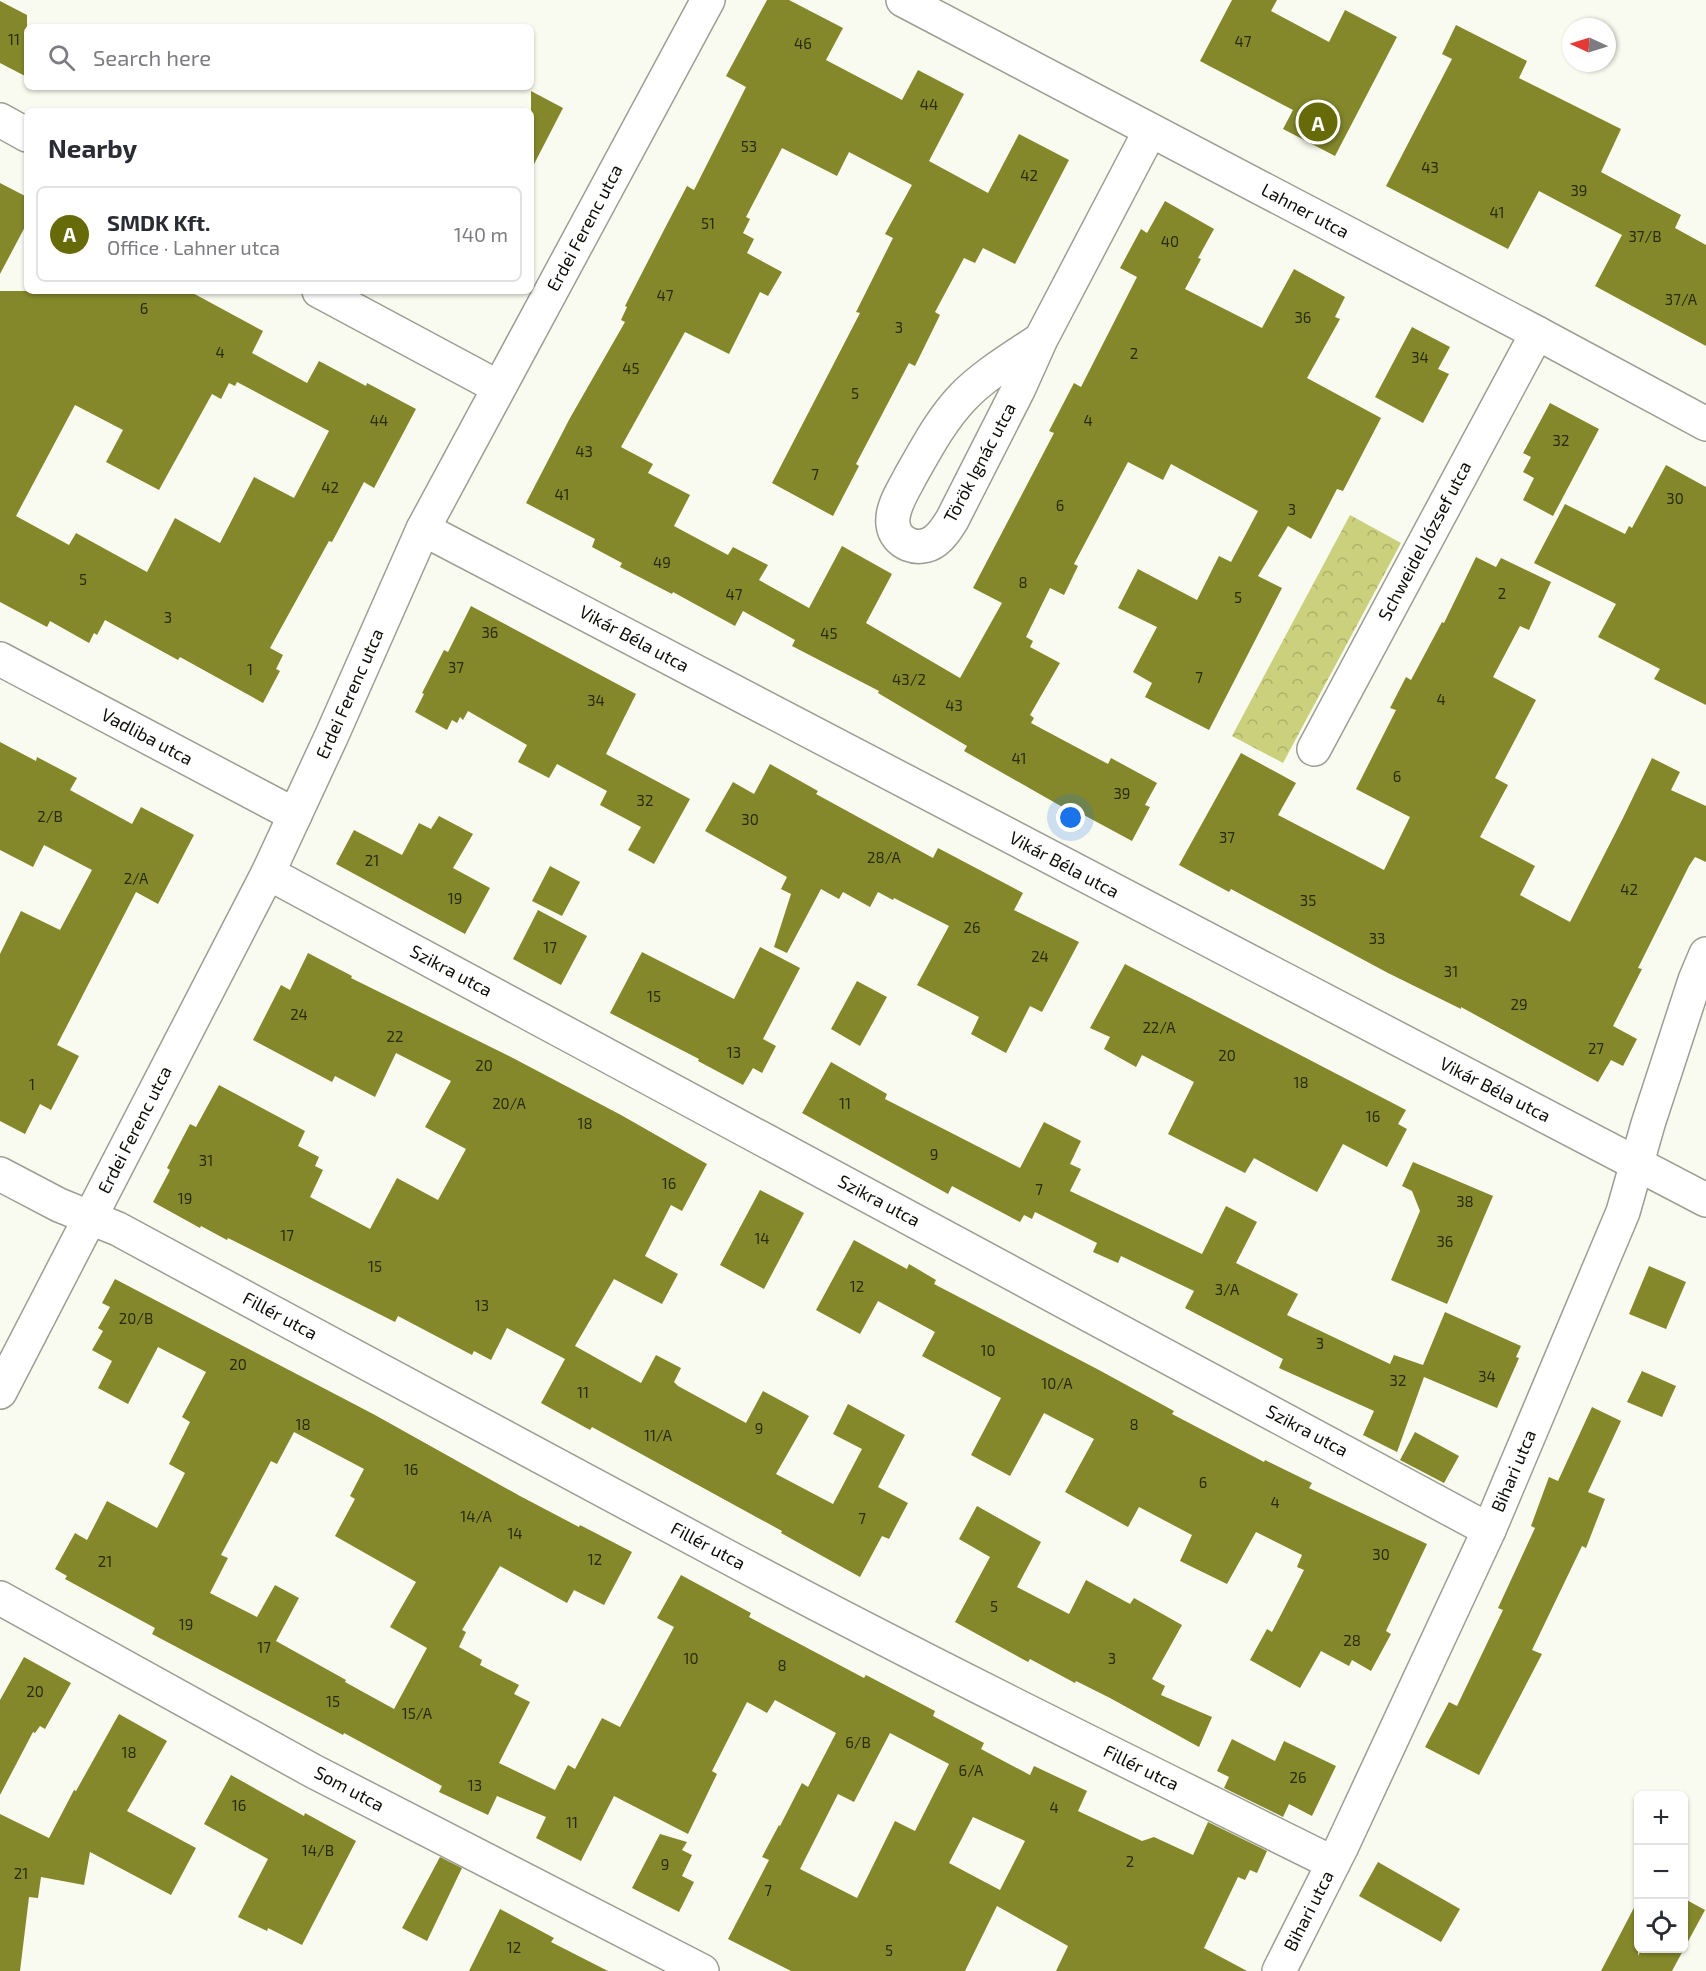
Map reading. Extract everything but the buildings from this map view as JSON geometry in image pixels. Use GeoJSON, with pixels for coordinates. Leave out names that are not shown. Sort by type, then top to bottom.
{"type":"FeatureCollection","features":[{"type":"Feature","properties":{"kind":"street","name":"Erdei Ferenc utca"},"geometry":{"type":"LineString","coordinates":[[0,1392],[268,873],[423,529],[708,0]]}},
{"type":"Feature","properties":{"kind":"street","name":"Lahner utca"},"geometry":{"type":"LineString","coordinates":[[903,0],[1706,424]]}},
{"type":"Feature","properties":{"kind":"street"},"geometry":{"type":"LineString","coordinates":[[0,120],[24,133]]}},
{"type":"Feature","properties":{"kind":"street","name":"Török Ignác utca"},"geometry":{"type":"LineString","coordinates":[[1041,339],[970,391],[940,425],[896,507],[892,525],[897,536],[905,544],[916,547],[928,545],[939,538],[948,526],[1019,388],[1041,339],[1150,130]]}},
{"type":"Feature","properties":{"kind":"street"},"geometry":{"type":"LineString","coordinates":[[325,294],[498,387]]}},
{"type":"Feature","properties":{"kind":"street","name":"Schweidel József utca"},"geometry":{"type":"LineString","coordinates":[[1314,749],[1537,333]]}},
{"type":"Feature","properties":{"kind":"street","name":"Vikár Béla utca"},"geometry":{"type":"LineString","coordinates":[[423,529],[1706,1200]]}},
{"type":"Feature","properties":{"kind":"street","name":"Vadliba utca"},"geometry":{"type":"LineString","coordinates":[[0,659],[295,815]]}},
{"type":"Feature","properties":{"kind":"street","name":"Szikra utca"},"geometry":{"type":"LineString","coordinates":[[268,873],[1489,1530]]}},
{"type":"Feature","properties":{"kind":"street","name":"Bihari utca"},"geometry":{"type":"LineString","coordinates":[[1279,1971],[1333,1863],[1489,1530],[1623,1212],[1638,1164],[1647,1124],[1695,980],[1706,954]]}},
{"type":"Feature","properties":{"kind":"street","name":"Fillér utca"},"geometry":{"type":"LineString","coordinates":[[0,1174],[59,1205],[118,1229],[877,1635],[1333,1863]]}},
{"type":"Feature","properties":{"kind":"street","name":"Som utca"},"geometry":{"type":"LineString","coordinates":[[0,1598],[313,1771],[702,1971]]}},
{"type":"Feature","properties":{"kind":"green space"},"geometry":{"type":"Polygon","coordinates":[[[1350,515],[1401,543],[1283,763],[1232,736],[1350,515]]]}},
{"type":"Feature","properties":{"kind":"place","name":"SMDK Kft."},"geometry":{"type":"Point","coordinates":[1318,122]}}]}
